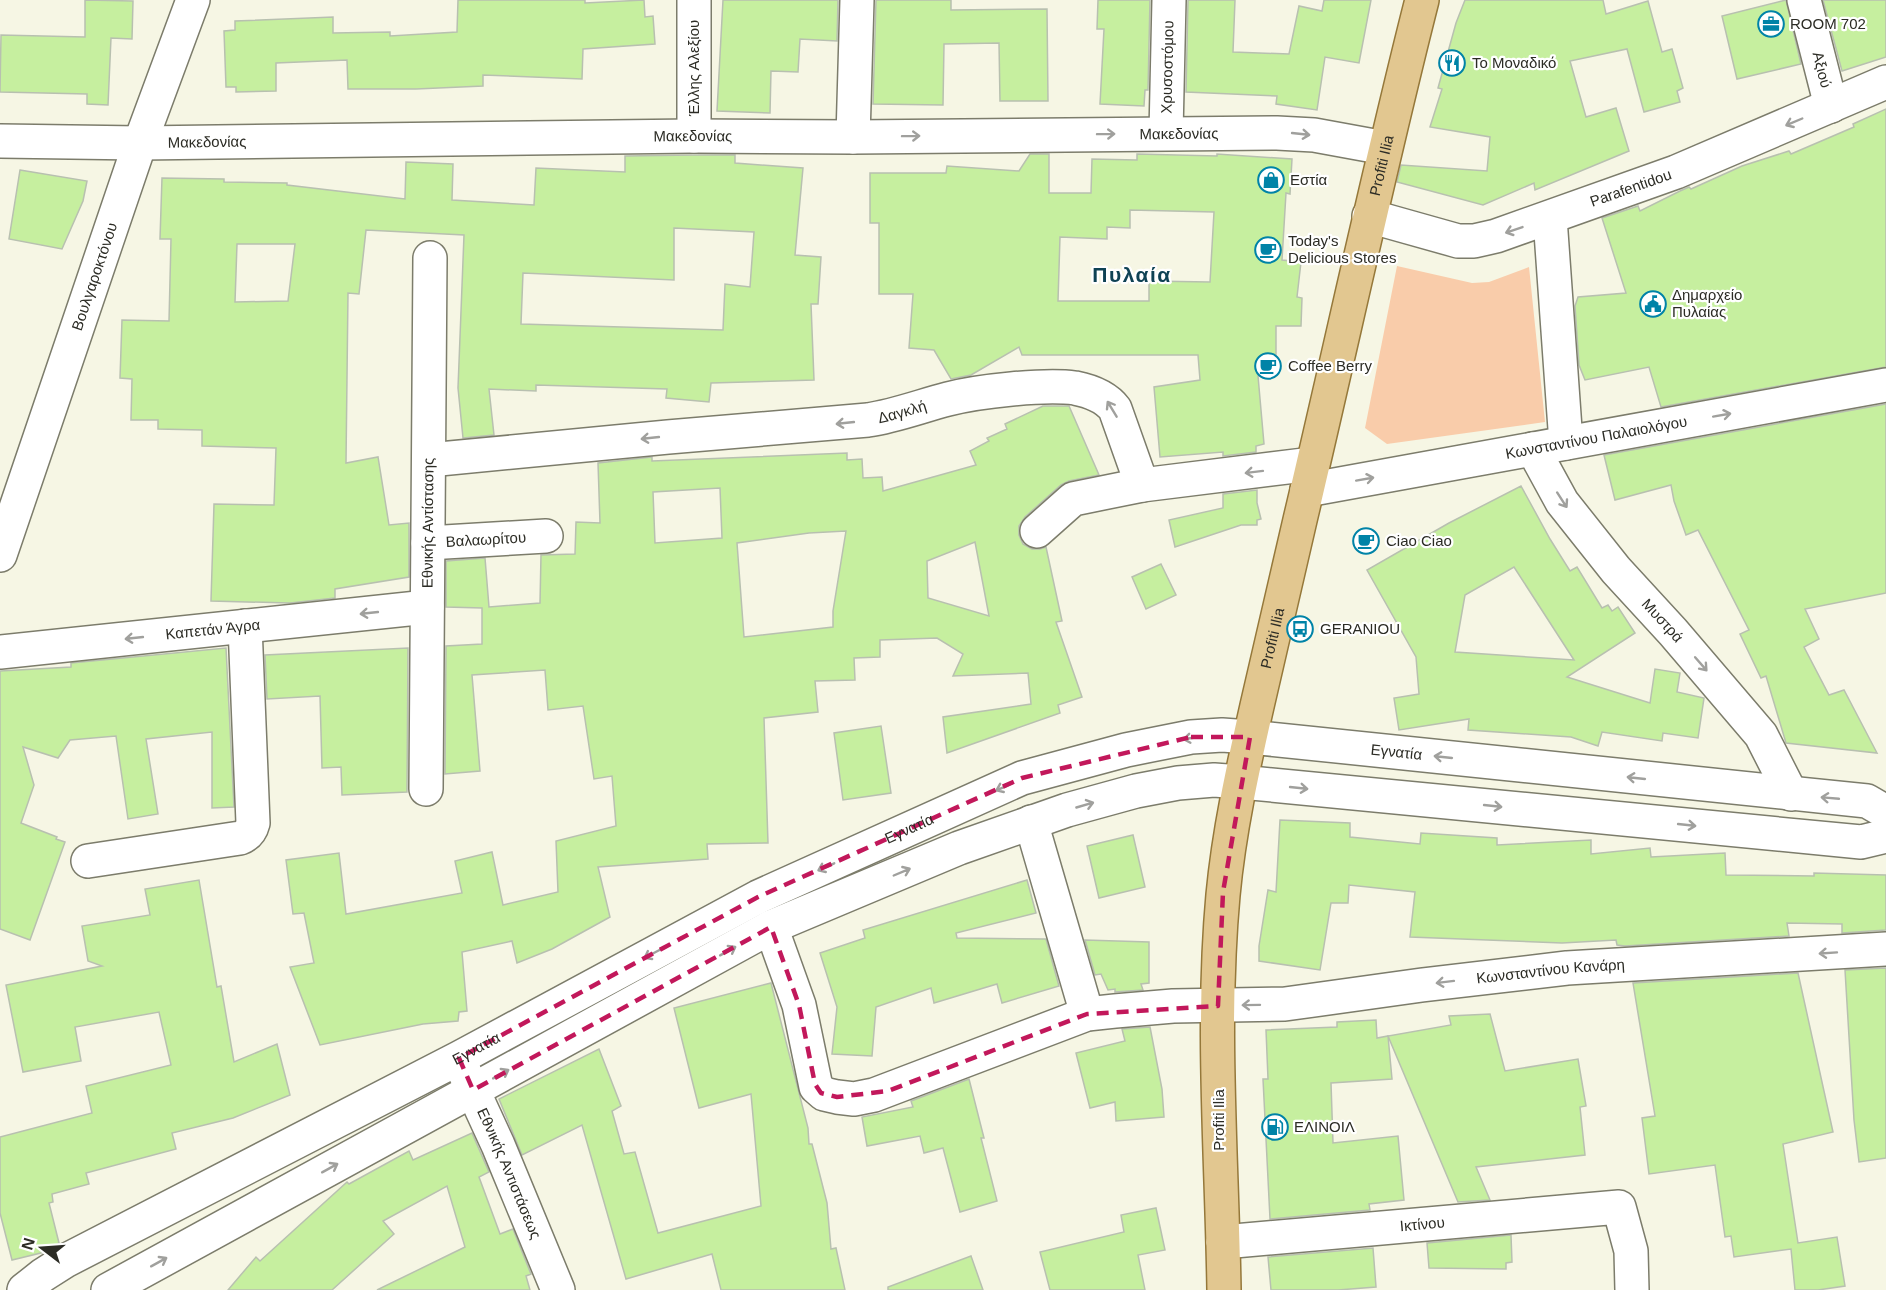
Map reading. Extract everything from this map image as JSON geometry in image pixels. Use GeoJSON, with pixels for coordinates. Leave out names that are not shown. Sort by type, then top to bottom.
{"type":"FeatureCollection","features":[{"type":"Feature","properties":{"kind":"main road","name":"Profiti Ilia"},"geometry":{"type":"LineString","coordinates":[[1224,1290],[1220,1189],[1218,1006],[1223,892],[1240,782],[1250,737],[1369,216],[1422,0]]}},
{"type":"Feature","properties":{"kind":"street","name":"Βουλγαροκτόνου"},"geometry":{"type":"LineString","coordinates":[[0,555],[10,498],[193,0]]}},
{"type":"Feature","properties":{"kind":"street","name":"Έλλης Αλεξίου"},"geometry":{"type":"LineString","coordinates":[[694,0],[694,136]]}},
{"type":"Feature","properties":{"kind":"street"},"geometry":{"type":"LineString","coordinates":[[853,137],[857,0]]}},
{"type":"Feature","properties":{"kind":"street","name":"Χρυσοστόμου"},"geometry":{"type":"LineString","coordinates":[[1166,133],[1169,0]]}},
{"type":"Feature","properties":{"kind":"street","name":"Αξιού"},"geometry":{"type":"LineString","coordinates":[[1804,0],[1831,106]]}},
{"type":"Feature","properties":{"kind":"street","name":"Parafentidou"},"geometry":{"type":"LineString","coordinates":[[1369,216],[1451,240],[1466,241],[1496,236],[1676,172],[1886,82]]}},
{"type":"Feature","properties":{"kind":"street","name":"Μακεδονίας"},"geometry":{"type":"LineString","coordinates":[[0,141],[140,143],[694,136],[1291,133],[1385,148]]}},
{"type":"Feature","properties":{"kind":"street"},"geometry":{"type":"LineString","coordinates":[[1550,218],[1566,443]]}},
{"type":"Feature","properties":{"kind":"street","name":"Εθνικής Αντίστασης"},"geometry":{"type":"LineString","coordinates":[[426,789],[430,258]]}},
{"type":"Feature","properties":{"kind":"street","name":"Κωνσταντίνου Παλαιολόγου"},"geometry":{"type":"LineString","coordinates":[[1310,477],[1533,449],[1886,385]]}},
{"type":"Feature","properties":{"kind":"street","name":"Δαγκλή"},"geometry":{"type":"LineString","coordinates":[[429,460],[855,422],[891,416],[948,399],[988,392],[1033,388],[1076,388],[1110,403],[1115,409],[1142,485]]}},
{"type":"Feature","properties":{"kind":"street","name":"Μυστρά"},"geometry":{"type":"LineString","coordinates":[[1533,449],[1562,502],[1609,561],[1761,735],[1791,794]]}},
{"type":"Feature","properties":{"kind":"street"},"geometry":{"type":"LineString","coordinates":[[1037,531],[1073,499],[1142,485],[1310,477]]}},
{"type":"Feature","properties":{"kind":"street","name":"Βαλαωρίτου"},"geometry":{"type":"LineString","coordinates":[[428,543],[546,536]]}},
{"type":"Feature","properties":{"kind":"street","name":"Καπετάν Άγρα"},"geometry":{"type":"LineString","coordinates":[[0,652],[427,607]]}},
{"type":"Feature","properties":{"kind":"street"},"geometry":{"type":"LineString","coordinates":[[88,861],[240,838],[247,836],[252,830],[245,626]]}},
{"type":"Feature","properties":{"kind":"street","name":"Εγνατία"},"geometry":{"type":"LineString","coordinates":[[24,1290],[65,1261],[459,1058],[758,897],[1022,778],[1126,750],[1191,737],[1222,735],[1250,737],[1867,801],[1886,812]]}},
{"type":"Feature","properties":{"kind":"street"},"geometry":{"type":"LineString","coordinates":[[108,1290],[771,927],[959,848],[1091,803],[1158,786],[1203,780],[1861,842],[1886,836]]}},
{"type":"Feature","properties":{"kind":"street"},"geometry":{"type":"LineString","coordinates":[[1031,822],[1087,1014]]}},
{"type":"Feature","properties":{"kind":"street","name":"Κωνσταντίνου Κανάρη"},"geometry":{"type":"LineString","coordinates":[[771,927],[799,1005],[815,1084],[819,1091],[829,1096],[847,1098],[874,1095],[1087,1014],[1144,1008],[1285,1004],[1567,968],[1886,949]]}},
{"type":"Feature","properties":{"kind":"street","name":"Εθνικής Αντιστάσεως"},"geometry":{"type":"LineString","coordinates":[[459,1058],[558,1290]]}},
{"type":"Feature","properties":{"kind":"street","name":"Ικτίνου"},"geometry":{"type":"LineString","coordinates":[[1223,1242],[1619,1207],[1631,1251],[1632,1290]]}},
{"type":"Feature","properties":{"kind":"highlighted area"},"geometry":{"type":"Polygon","coordinates":[[[1191,737],[1250,737],[1223,892],[1218,1006],[1087,1014],[888,1091],[837,1097],[821,1093],[815,1084],[799,1005],[771,927],[473,1090],[459,1058],[758,897],[1022,778],[1191,737]]]}},
{"type":"Feature","properties":{"kind":"shaded area"},"geometry":{"type":"Polygon","coordinates":[[[1397,266],[1472,283],[1489,282],[1529,267],[1545,422],[1387,444],[1365,428],[1397,266]]]}},
{"type":"Feature","properties":{"kind":"building"},"geometry":{"type":"Polygon","coordinates":[[[85,0],[133,1],[132,39],[111,38],[108,105],[87,104],[87,94],[0,92],[1,35],[85,37],[85,0]]]}},
{"type":"Feature","properties":{"kind":"building"},"geometry":{"type":"Polygon","coordinates":[[[458,0],[585,0],[585,3],[644,0],[645,17],[653,16],[655,44],[583,49],[582,79],[483,75],[483,86],[348,89],[347,60],[276,63],[276,91],[236,92],[236,87],[226,87],[224,31],[235,30],[235,21],[333,17],[333,33],[390,32],[390,36],[457,32],[458,0]]]}},
{"type":"Feature","properties":{"kind":"building"},"geometry":{"type":"Polygon","coordinates":[[[723,0],[838,0],[837,41],[800,39],[798,72],[771,71],[770,113],[717,111],[723,0]]]}},
{"type":"Feature","properties":{"kind":"building"},"geometry":{"type":"Polygon","coordinates":[[[876,0],[951,0],[951,10],[1047,9],[1048,101],[1000,101],[999,43],[944,44],[943,105],[873,104],[876,0]]]}},
{"type":"Feature","properties":{"kind":"building"},"geometry":{"type":"Polygon","coordinates":[[[1098,0],[1150,0],[1148,90],[1145,90],[1144,106],[1100,104],[1104,29],[1097,29],[1098,0]]]}},
{"type":"Feature","properties":{"kind":"building"},"geometry":{"type":"Polygon","coordinates":[[[1188,0],[1235,0],[1233,52],[1289,54],[1299,6],[1322,11],[1324,0],[1371,0],[1359,63],[1325,57],[1317,110],[1276,104],[1277,96],[1186,92],[1188,0]]]}},
{"type":"Feature","properties":{"kind":"building"},"geometry":{"type":"Polygon","coordinates":[[[1465,0],[1603,0],[1606,14],[1648,1],[1662,52],[1672,49],[1683,88],[1677,91],[1680,102],[1644,112],[1627,49],[1570,61],[1586,117],[1616,108],[1629,151],[1535,190],[1534,183],[1483,205],[1397,182],[1401,165],[1487,171],[1490,137],[1430,127],[1442,89],[1438,88],[1456,23],[1465,0]]]}},
{"type":"Feature","properties":{"kind":"building"},"geometry":{"type":"Polygon","coordinates":[[[1786,0],[1801,64],[1737,79],[1722,16],[1786,0]]]}},
{"type":"Feature","properties":{"kind":"building"},"geometry":{"type":"Polygon","coordinates":[[[1823,0],[1886,0],[1886,57],[1842,71],[1823,0]]]}},
{"type":"Feature","properties":{"kind":"building"},"geometry":{"type":"Polygon","coordinates":[[[1886,109],[1886,367],[1661,407],[1649,367],[1585,380],[1579,365],[1575,306],[1578,297],[1626,293],[1602,218],[1638,206],[1640,211],[1689,187],[1691,189],[1742,166],[1789,151],[1791,154],[1854,127],[1853,124],[1886,109]]]}},
{"type":"Feature","properties":{"kind":"building"},"geometry":{"type":"Polygon","coordinates":[[[1030,154],[1049,154],[1049,193],[1091,193],[1092,159],[1137,160],[1137,154],[1217,156],[1217,154],[1292,159],[1290,194],[1286,193],[1282,260],[1301,262],[1297,297],[1302,298],[1301,326],[1276,326],[1276,375],[1258,376],[1264,444],[1256,446],[1256,452],[1223,456],[1223,452],[1160,457],[1154,387],[1200,380],[1198,355],[1022,355],[1019,347],[971,375],[951,379],[934,350],[909,348],[913,294],[879,294],[879,223],[870,223],[870,173],[946,173],[947,166],[1019,171],[1030,154]],[[1130,210],[1130,228],[1107,227],[1107,239],[1060,237],[1058,301],[1149,301],[1149,281],[1210,282],[1214,212],[1130,210]]]}},
{"type":"Feature","properties":{"kind":"building"},"geometry":{"type":"Polygon","coordinates":[[[735,155],[735,163],[803,168],[795,255],[821,257],[818,304],[811,304],[814,380],[711,383],[709,402],[666,398],[667,389],[536,385],[536,391],[489,389],[494,435],[463,438],[458,388],[464,235],[366,230],[359,294],[348,293],[346,463],[378,457],[389,525],[409,523],[409,577],[335,589],[335,598],[290,603],[211,601],[214,504],[274,505],[276,448],[202,446],[202,430],[158,429],[158,420],[131,420],[132,379],[120,378],[122,320],[169,321],[171,239],[160,239],[162,178],[287,183],[287,185],[405,199],[406,162],[453,164],[452,200],[534,205],[536,168],[625,172],[625,156],[735,155]],[[674,228],[674,280],[523,273],[521,324],[723,330],[725,284],[750,287],[754,232],[674,228]],[[237,244],[235,302],[288,301],[295,244],[237,244]]]}},
{"type":"Feature","properties":{"kind":"building"},"geometry":{"type":"Polygon","coordinates":[[[20,170],[87,181],[83,201],[62,249],[9,239],[20,170]]]}},
{"type":"Feature","properties":{"kind":"building"},"geometry":{"type":"Polygon","coordinates":[[[1886,404],[1886,593],[1805,609],[1819,639],[1804,647],[1829,695],[1844,690],[1877,753],[1786,743],[1766,676],[1761,678],[1740,634],[1749,630],[1698,530],[1686,535],[1671,485],[1615,500],[1604,455],[1886,404]]]}},
{"type":"Feature","properties":{"kind":"building"},"geometry":{"type":"Polygon","coordinates":[[[1043,406],[1069,406],[1099,475],[1069,481],[1061,485],[1025,517],[1019,526],[1019,535],[1023,544],[1032,549],[1046,547],[1062,621],[1056,622],[1082,697],[1058,705],[1060,713],[947,753],[943,717],[1031,704],[1028,673],[953,676],[963,654],[937,638],[880,640],[880,657],[854,658],[855,680],[815,681],[818,712],[764,718],[768,843],[707,844],[708,859],[598,867],[610,917],[552,949],[517,963],[512,941],[462,952],[467,1011],[459,1012],[458,1021],[423,1024],[320,1045],[290,967],[314,963],[304,913],[293,914],[286,860],[339,853],[346,914],[462,893],[455,861],[492,852],[503,905],[558,892],[556,841],[616,826],[612,776],[594,779],[583,706],[548,710],[545,670],[472,675],[480,771],[445,774],[446,646],[482,644],[482,608],[446,607],[446,561],[485,558],[489,607],[540,603],[541,555],[575,554],[576,522],[600,523],[598,463],[652,457],[652,461],[847,453],[847,460],[862,459],[863,478],[882,477],[883,491],[976,465],[970,451],[989,441],[987,438],[1007,429],[1005,424],[1043,406]],[[720,488],[653,492],[655,543],[722,538],[720,488]],[[846,531],[809,533],[737,543],[744,637],[833,627],[833,611],[846,531]],[[975,542],[927,561],[928,598],[989,616],[975,542]]]}},
{"type":"Feature","properties":{"kind":"building"},"geometry":{"type":"Polygon","coordinates":[[[1521,486],[1570,571],[1577,567],[1602,608],[1608,605],[1612,611],[1618,607],[1635,633],[1567,677],[1650,703],[1655,669],[1680,673],[1677,692],[1704,698],[1698,738],[1663,733],[1662,741],[1602,732],[1598,746],[1571,737],[1468,730],[1469,719],[1399,730],[1394,698],[1419,694],[1416,657],[1367,570],[1449,523],[1521,486]],[[1514,567],[1465,595],[1455,652],[1574,660],[1514,567]]]}},
{"type":"Feature","properties":{"kind":"building"},"geometry":{"type":"Polygon","coordinates":[[[1257,490],[1261,519],[1257,520],[1257,525],[1241,525],[1175,547],[1169,520],[1223,508],[1223,494],[1257,490]]]}},
{"type":"Feature","properties":{"kind":"building"},"geometry":{"type":"Polygon","coordinates":[[[1161,564],[1176,595],[1146,609],[1132,577],[1161,564]]]}},
{"type":"Feature","properties":{"kind":"building"},"geometry":{"type":"Polygon","coordinates":[[[226,648],[234,807],[212,808],[212,732],[146,739],[158,814],[128,819],[116,736],[70,740],[58,758],[23,747],[34,785],[21,823],[65,842],[30,940],[0,929],[0,671],[71,667],[71,663],[226,648]]]}},
{"type":"Feature","properties":{"kind":"building"},"geometry":{"type":"Polygon","coordinates":[[[408,648],[407,792],[342,795],[341,767],[322,768],[320,696],[267,699],[265,655],[408,648]]]}},
{"type":"Feature","properties":{"kind":"building"},"geometry":{"type":"Polygon","coordinates":[[[881,726],[891,793],[843,800],[834,733],[881,726]]]}},
{"type":"Feature","properties":{"kind":"building"},"geometry":{"type":"Polygon","coordinates":[[[1280,820],[1350,823],[1350,837],[1420,844],[1421,833],[1497,838],[1497,845],[1591,840],[1591,854],[1650,848],[1651,857],[1725,853],[1726,875],[1814,876],[1814,873],[1886,875],[1886,930],[1842,933],[1842,924],[1787,923],[1789,936],[1625,946],[1617,945],[1616,940],[1562,943],[1410,937],[1415,892],[1349,885],[1348,903],[1331,903],[1320,970],[1259,961],[1259,946],[1268,890],[1276,892],[1280,820]]]}},
{"type":"Feature","properties":{"kind":"building"},"geometry":{"type":"Polygon","coordinates":[[[1133,835],[1145,887],[1099,898],[1087,846],[1133,835]]]}},
{"type":"Feature","properties":{"kind":"building"},"geometry":{"type":"Polygon","coordinates":[[[199,880],[217,987],[221,986],[234,1062],[277,1044],[290,1095],[233,1118],[172,1133],[176,1149],[86,1173],[89,1184],[52,1194],[53,1202],[49,1203],[59,1243],[45,1252],[12,1260],[0,1213],[0,1137],[92,1113],[86,1086],[171,1065],[159,1012],[75,1027],[81,1061],[23,1072],[6,985],[102,966],[88,961],[82,926],[150,915],[145,889],[199,880]]]}},
{"type":"Feature","properties":{"kind":"building"},"geometry":{"type":"Polygon","coordinates":[[[1027,880],[1036,913],[956,933],[957,938],[1046,939],[1059,986],[1002,1003],[997,984],[934,1003],[931,988],[876,1007],[872,1056],[832,1054],[837,1007],[820,953],[865,938],[863,930],[1027,880]]]}},
{"type":"Feature","properties":{"kind":"building"},"geometry":{"type":"Polygon","coordinates":[[[1085,940],[1149,942],[1149,983],[1141,984],[1143,990],[1115,992],[1115,989],[1108,990],[1101,974],[1095,975],[1085,940]]]}},
{"type":"Feature","properties":{"kind":"building"},"geometry":{"type":"Polygon","coordinates":[[[1886,968],[1886,1158],[1859,1162],[1854,1120],[1845,970],[1886,968]]]}},
{"type":"Feature","properties":{"kind":"building"},"geometry":{"type":"Polygon","coordinates":[[[1798,973],[1833,1132],[1783,1144],[1798,1243],[1837,1237],[1845,1286],[1818,1290],[1795,1290],[1791,1249],[1734,1257],[1731,1236],[1725,1237],[1715,1165],[1649,1174],[1642,1118],[1655,1116],[1633,983],[1798,973]]]}},
{"type":"Feature","properties":{"kind":"building"},"geometry":{"type":"Polygon","coordinates":[[[771,983],[808,1128],[809,1144],[812,1144],[827,1203],[831,1249],[836,1248],[845,1290],[721,1290],[712,1254],[626,1279],[582,1125],[522,1155],[499,1099],[599,1049],[621,1106],[612,1111],[624,1154],[635,1152],[658,1233],[761,1206],[751,1094],[699,1108],[674,1008],[771,983]]]}},
{"type":"Feature","properties":{"kind":"building"},"geometry":{"type":"Polygon","coordinates":[[[1490,1014],[1505,1071],[1578,1059],[1586,1106],[1580,1107],[1585,1155],[1476,1167],[1490,1200],[1458,1202],[1388,1036],[1451,1025],[1449,1016],[1490,1014]]]}},
{"type":"Feature","properties":{"kind":"building"},"geometry":{"type":"Polygon","coordinates":[[[1376,1020],[1377,1038],[1388,1036],[1392,1079],[1331,1083],[1333,1143],[1398,1136],[1404,1200],[1369,1204],[1370,1210],[1270,1219],[1263,1079],[1268,1079],[1266,1030],[1337,1027],[1337,1022],[1376,1020]]]}},
{"type":"Feature","properties":{"kind":"building"},"geometry":{"type":"Polygon","coordinates":[[[1150,1027],[1162,1089],[1164,1117],[1116,1121],[1115,1102],[1090,1108],[1076,1053],[1125,1041],[1122,1029],[1150,1027]]]}},
{"type":"Feature","properties":{"kind":"building"},"geometry":{"type":"Polygon","coordinates":[[[969,1079],[997,1201],[960,1212],[943,1148],[924,1153],[920,1136],[867,1146],[862,1117],[913,1107],[911,1101],[969,1079]]]}},
{"type":"Feature","properties":{"kind":"building"},"geometry":{"type":"Polygon","coordinates":[[[472,1133],[489,1172],[479,1177],[500,1234],[513,1229],[531,1274],[526,1276],[530,1290],[377,1290],[465,1247],[447,1186],[383,1221],[394,1234],[332,1290],[228,1290],[256,1257],[260,1261],[347,1182],[349,1184],[409,1151],[413,1160],[472,1133]]]}},
{"type":"Feature","properties":{"kind":"building"},"geometry":{"type":"Polygon","coordinates":[[[1156,1208],[1165,1250],[1138,1255],[1145,1290],[1050,1290],[1040,1252],[1124,1232],[1121,1215],[1156,1208]]]}},
{"type":"Feature","properties":{"kind":"building"},"geometry":{"type":"Polygon","coordinates":[[[1511,1235],[1512,1262],[1506,1263],[1506,1269],[1429,1268],[1427,1243],[1511,1235]]]}},
{"type":"Feature","properties":{"kind":"building"},"geometry":{"type":"Polygon","coordinates":[[[1373,1248],[1376,1287],[1338,1290],[1271,1290],[1268,1257],[1373,1248]]]}},
{"type":"Feature","properties":{"kind":"building"},"geometry":{"type":"Polygon","coordinates":[[[971,1256],[983,1290],[888,1290],[888,1287],[971,1256]]]}},
{"type":"Feature","properties":{"kind":"place","name":"ROOM 702"},"geometry":{"type":"Point","coordinates":[1771,24]}},
{"type":"Feature","properties":{"kind":"place","name":"Το Μοναδικό"},"geometry":{"type":"Point","coordinates":[1452,63]}},
{"type":"Feature","properties":{"kind":"place","name":"Εστία"},"geometry":{"type":"Point","coordinates":[1271,180]}},
{"type":"Feature","properties":{"kind":"place","name":"Today's Delicious Stores"},"geometry":{"type":"Point","coordinates":[1268,250]}},
{"type":"Feature","properties":{"kind":"place","name":"Δημαρχείο Πυλαίας"},"geometry":{"type":"Point","coordinates":[1653,304]}},
{"type":"Feature","properties":{"kind":"place","name":"Coffee Berry"},"geometry":{"type":"Point","coordinates":[1268,366]}},
{"type":"Feature","properties":{"kind":"place","name":"Ciao Ciao"},"geometry":{"type":"Point","coordinates":[1366,541]}},
{"type":"Feature","properties":{"kind":"place","name":"GERANIOU"},"geometry":{"type":"Point","coordinates":[1300,629]}},
{"type":"Feature","properties":{"kind":"place","name":"ΕΛΙΝΟΙΛ"},"geometry":{"type":"Point","coordinates":[1275,1127]}},
{"type":"Feature","properties":{"kind":"district","name":"Πυλαία"},"geometry":{"type":"Point","coordinates":[1132,275]}}]}
